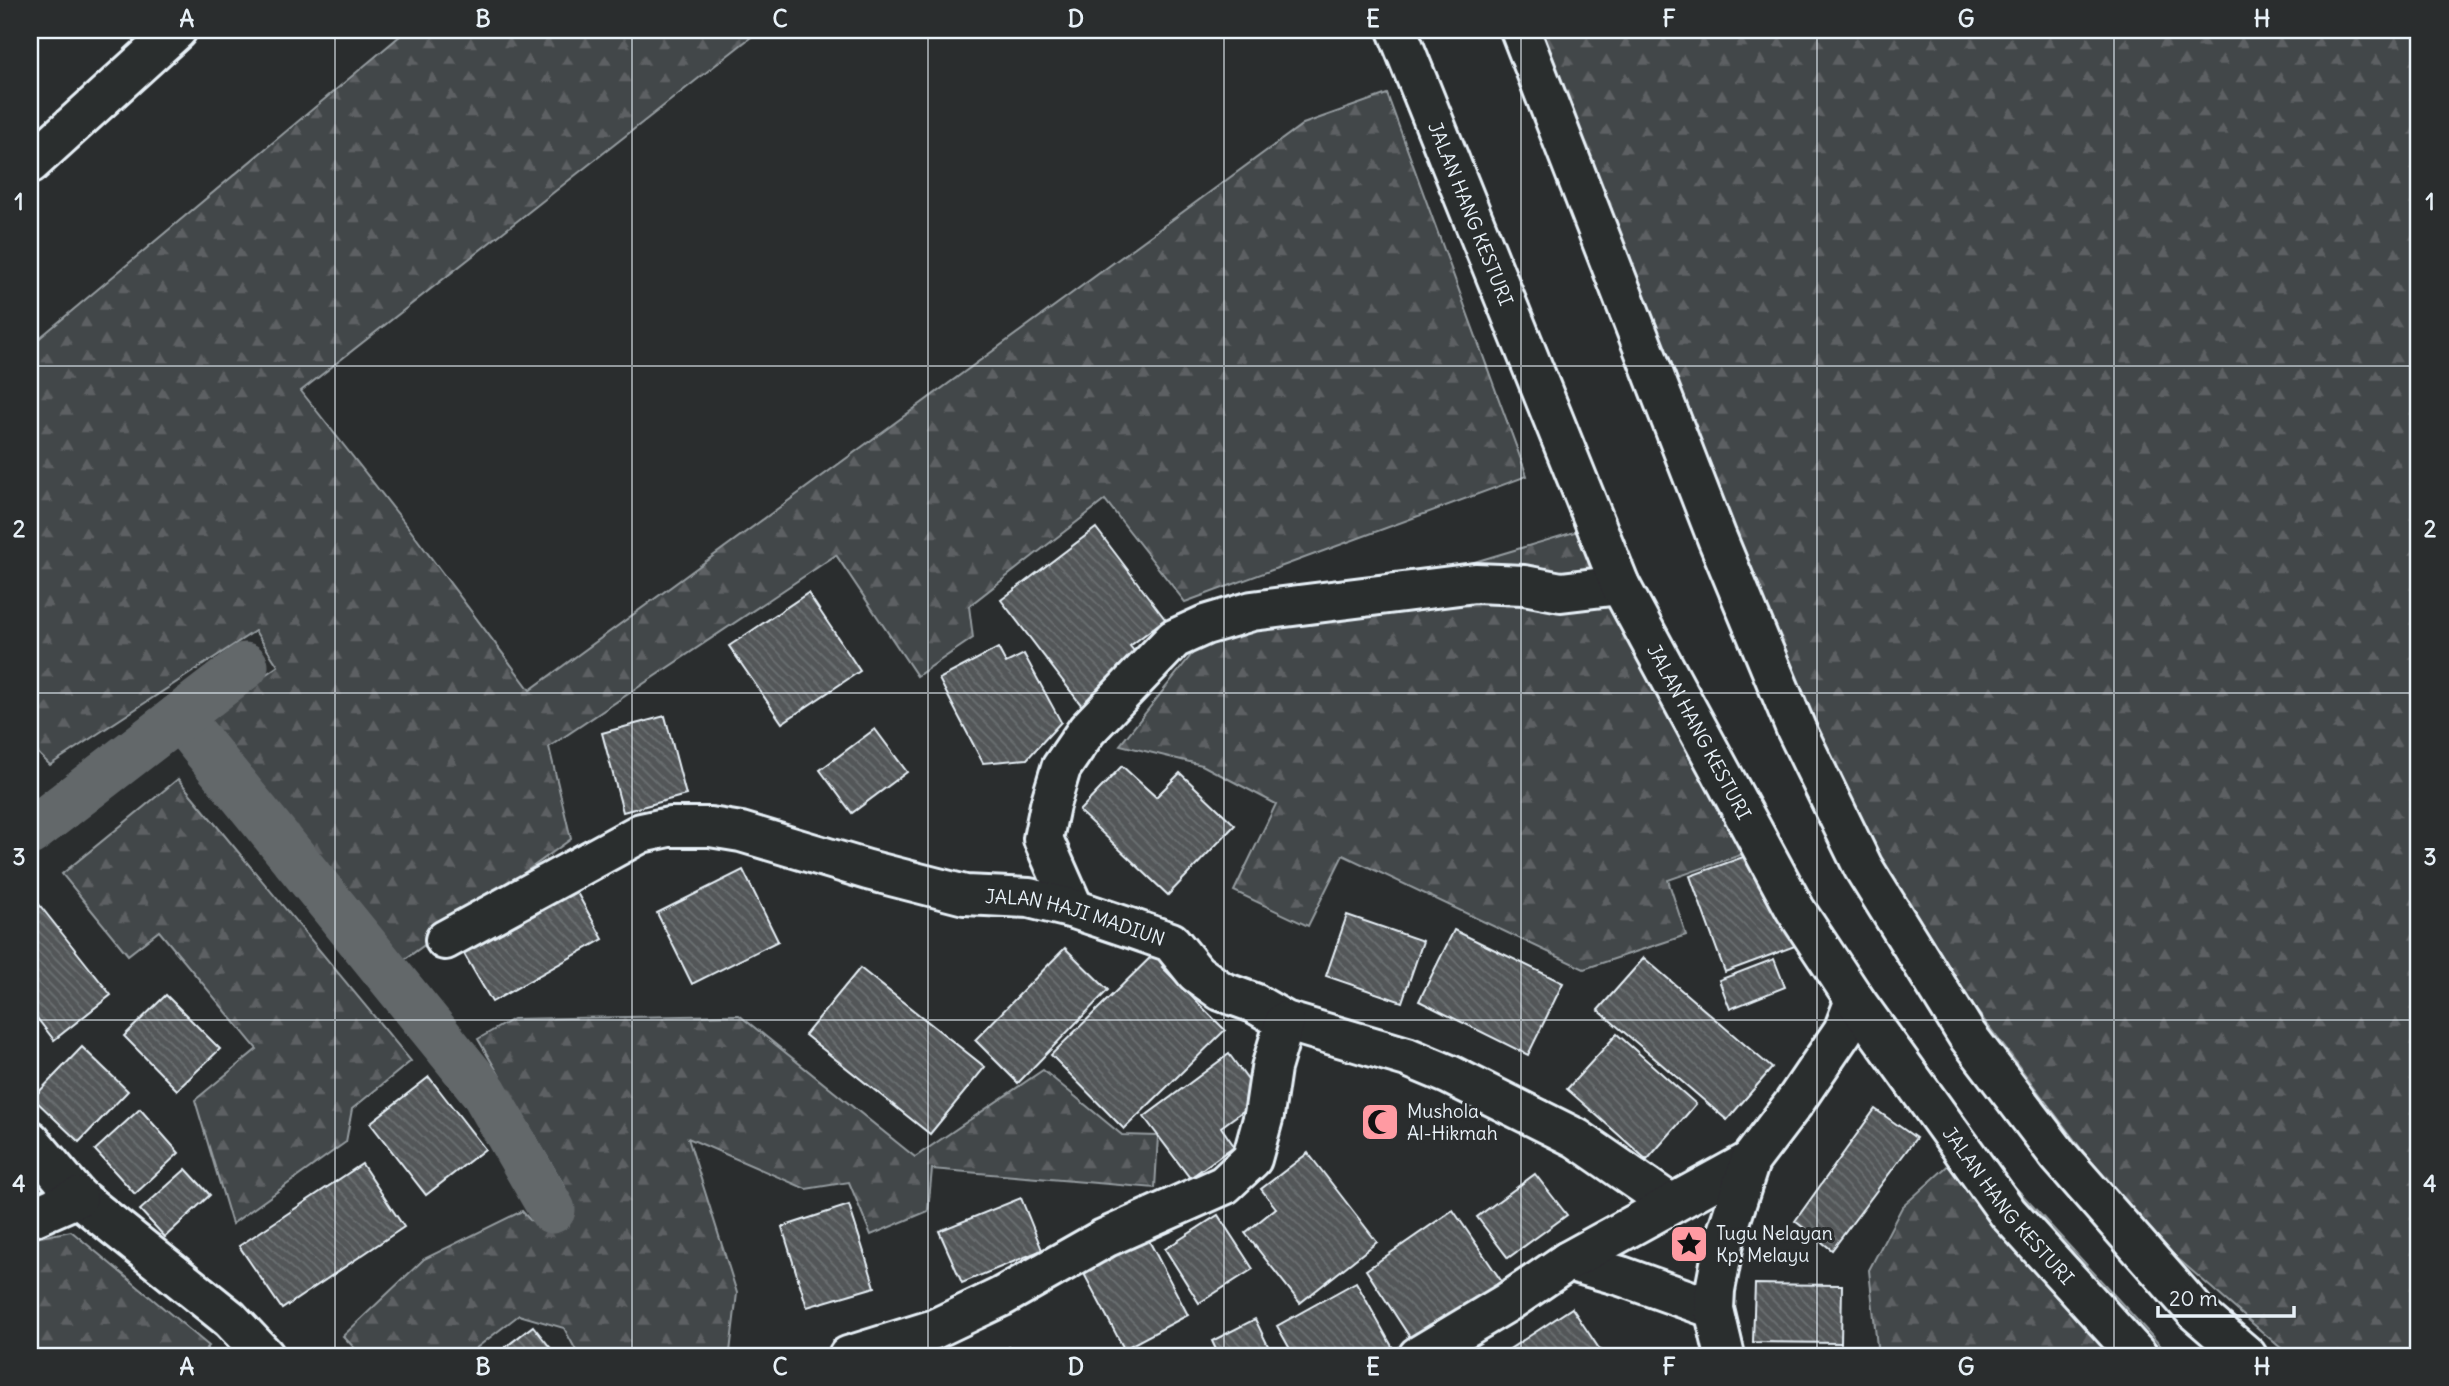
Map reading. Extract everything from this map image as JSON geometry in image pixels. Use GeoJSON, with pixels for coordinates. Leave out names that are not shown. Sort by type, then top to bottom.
{"type":"FeatureCollection","features":[{"type":"Feature","properties":{"kind":"street"},"geometry":{"type":"LineString","coordinates":[[30,164],[177,30]]}},
{"type":"Feature","properties":{"kind":"street","name":"JALAN HANG KESTURI"},"geometry":{"type":"LineString","coordinates":[[1397,30],[1619,585],[1795,909],[1855,1000],[2008,1213],[2138,1356]]}},
{"type":"Feature","properties":{"kind":"street"},"geometry":{"type":"LineString","coordinates":[[1520,30],[1717,538],[1796,729],[1863,867],[1967,1035],[2059,1156],[2196,1312],[2247,1356]]}},
{"type":"Feature","properties":{"kind":"street"},"geometry":{"type":"LineString","coordinates":[[1074,909],[1042,839],[1061,768],[1087,730],[1174,639],[1205,625],[1252,611],[1461,584],[1524,585],[1561,592],[1619,585]]}},
{"type":"Feature","properties":{"kind":"street","name":"JALAN HAJI MADIUN"},"geometry":{"type":"LineString","coordinates":[[445,940],[641,832],[669,827],[710,827],[741,832],[868,870],[965,895],[1029,898],[1074,909],[1171,942],[1196,973],[1221,991],[1254,1003],[1285,1021],[1408,1057],[1450,1075],[1576,1138],[1670,1203]]}},
{"type":"Feature","properties":{"kind":"street"},"geometry":{"type":"LineString","coordinates":[[1726,1356],[1714,1309],[1715,1290],[1725,1238],[1750,1161],[1843,1031],[1855,1000]]}},
{"type":"Feature","properties":{"kind":"street"},"geometry":{"type":"LineString","coordinates":[[848,1356],[892,1350],[1001,1297],[1105,1238],[1224,1185],[1252,1159],[1264,1115],[1271,1068],[1285,1021]]}},
{"type":"Feature","properties":{"kind":"street"},"geometry":{"type":"LineString","coordinates":[[30,1140],[78,1197],[230,1320],[265,1356]]}},
{"type":"Feature","properties":{"kind":"street"},"geometry":{"type":"LineString","coordinates":[[1418,1356],[1508,1302],[1568,1261],[1750,1161]]}},
{"type":"Feature","properties":{"kind":"street"},"geometry":{"type":"LineString","coordinates":[[30,1218],[78,1197]]}},
{"type":"Feature","properties":{"kind":"street"},"geometry":{"type":"LineString","coordinates":[[1568,1261],[1621,1276],[1714,1309]]}},
{"type":"Feature","properties":{"kind":"green space"},"geometry":{"type":"Polygon","coordinates":[[[407,30],[760,30],[301,391],[408,527],[530,690],[1303,124],[1387,94],[1527,476],[1185,602],[1105,500],[969,606],[973,638],[917,676],[836,555],[549,747],[571,839],[394,967],[204,717],[278,666],[255,631],[50,765],[30,745],[30,346],[407,30]]]}},
{"type":"Feature","properties":{"kind":"green space"},"geometry":{"type":"Polygon","coordinates":[[[1512,30],[2419,30],[2419,1356],[2290,1356],[2138,1224],[1841,831],[1512,30]]]}},
{"type":"Feature","properties":{"kind":"green space"},"geometry":{"type":"Polygon","coordinates":[[[1608,522],[1752,851],[1668,880],[1686,935],[1584,969],[1343,855],[1308,926],[1234,891],[1276,804],[1202,765],[1120,745],[1200,644],[1608,522]]]}},
{"type":"Feature","properties":{"kind":"green space"},"geometry":{"type":"Polygon","coordinates":[[[178,779],[411,1061],[352,1109],[346,1142],[232,1224],[195,1100],[257,1049],[159,931],[128,955],[62,874],[178,779]]]}},
{"type":"Feature","properties":{"kind":"green space"},"geometry":{"type":"Polygon","coordinates":[[[739,1015],[915,1157],[1043,1070],[1122,1135],[1158,1136],[1155,1188],[932,1169],[928,1211],[871,1235],[849,1182],[806,1189],[688,1138],[737,1293],[730,1352],[712,1356],[579,1356],[564,1328],[519,1315],[466,1356],[362,1356],[343,1336],[424,1259],[522,1211],[530,1220],[556,1226],[566,1207],[565,1187],[478,1039],[513,1019],[739,1015]]]}},
{"type":"Feature","properties":{"kind":"green space"},"geometry":{"type":"Polygon","coordinates":[[[1974,1142],[2170,1356],[1878,1356],[1869,1270],[1902,1207],[1974,1142]]]}},
{"type":"Feature","properties":{"kind":"green space"},"geometry":{"type":"Polygon","coordinates":[[[71,1231],[209,1346],[200,1356],[30,1356],[30,1239],[71,1231]]]}},
{"type":"Feature","properties":{"kind":"building"},"geometry":{"type":"Polygon","coordinates":[[[1096,528],[1165,619],[1130,646],[1142,661],[1082,706],[1001,600],[1096,528]]]}},
{"type":"Feature","properties":{"kind":"building"},"geometry":{"type":"Polygon","coordinates":[[[808,593],[860,671],[782,723],[729,646],[808,593]]]}},
{"type":"Feature","properties":{"kind":"building"},"geometry":{"type":"Polygon","coordinates":[[[998,648],[1006,663],[1024,654],[1061,722],[1027,759],[983,763],[939,679],[998,648]]]}},
{"type":"Feature","properties":{"kind":"building"},"geometry":{"type":"Polygon","coordinates":[[[665,716],[686,795],[623,812],[602,733],[665,716]]]}},
{"type":"Feature","properties":{"kind":"building"},"geometry":{"type":"Polygon","coordinates":[[[875,729],[907,772],[852,813],[820,770],[875,729]]]}},
{"type":"Feature","properties":{"kind":"building"},"geometry":{"type":"Polygon","coordinates":[[[1122,766],[1156,797],[1180,773],[1235,825],[1168,895],[1079,811],[1122,766]]]}},
{"type":"Feature","properties":{"kind":"building"},"geometry":{"type":"Polygon","coordinates":[[[1760,851],[1795,946],[1725,972],[1690,876],[1760,851]]]}},
{"type":"Feature","properties":{"kind":"building"},"geometry":{"type":"Polygon","coordinates":[[[743,870],[778,941],[692,984],[657,913],[743,870]]]}},
{"type":"Feature","properties":{"kind":"building"},"geometry":{"type":"Polygon","coordinates":[[[567,875],[603,939],[492,1002],[456,940],[567,875]]]}},
{"type":"Feature","properties":{"kind":"building"},"geometry":{"type":"Polygon","coordinates":[[[30,893],[111,995],[54,1040],[30,1009],[30,893]]]}},
{"type":"Feature","properties":{"kind":"building"},"geometry":{"type":"Polygon","coordinates":[[[1347,915],[1423,941],[1402,1002],[1326,976],[1347,915]]]}},
{"type":"Feature","properties":{"kind":"building"},"geometry":{"type":"Polygon","coordinates":[[[1454,930],[1563,983],[1528,1055],[1419,1001],[1454,930]]]}},
{"type":"Feature","properties":{"kind":"building"},"geometry":{"type":"Polygon","coordinates":[[[1161,947],[1172,957],[1162,967],[1225,1030],[1124,1129],[1051,1055],[1161,947]]]}},
{"type":"Feature","properties":{"kind":"building"},"geometry":{"type":"Polygon","coordinates":[[[1065,948],[1108,990],[1018,1083],[975,1040],[1065,948]]]}},
{"type":"Feature","properties":{"kind":"building"},"geometry":{"type":"Polygon","coordinates":[[[1644,958],[1772,1068],[1727,1120],[1598,1010],[1644,958]]]}},
{"type":"Feature","properties":{"kind":"building"},"geometry":{"type":"Polygon","coordinates":[[[1774,959],[1785,987],[1730,1009],[1719,980],[1774,959]]]}},
{"type":"Feature","properties":{"kind":"building"},"geometry":{"type":"Polygon","coordinates":[[[860,968],[985,1067],[930,1134],[805,1035],[860,968]]]}},
{"type":"Feature","properties":{"kind":"building"},"geometry":{"type":"Polygon","coordinates":[[[166,995],[220,1049],[177,1090],[124,1036],[166,995]]]}},
{"type":"Feature","properties":{"kind":"building"},"geometry":{"type":"Polygon","coordinates":[[[1617,1034],[1696,1104],[1647,1160],[1567,1089],[1617,1034]]]}},
{"type":"Feature","properties":{"kind":"building"},"geometry":{"type":"Polygon","coordinates":[[[82,1047],[128,1091],[79,1142],[33,1098],[82,1047]]]}},
{"type":"Feature","properties":{"kind":"building"},"geometry":{"type":"Polygon","coordinates":[[[1229,1054],[1261,1098],[1221,1127],[1234,1146],[1190,1178],[1144,1117],[1229,1054]]]}},
{"type":"Feature","properties":{"kind":"building"},"geometry":{"type":"Polygon","coordinates":[[[429,1077],[485,1149],[426,1195],[370,1123],[429,1077]]]}},
{"type":"Feature","properties":{"kind":"building"},"geometry":{"type":"Polygon","coordinates":[[[140,1109],[179,1153],[135,1194],[95,1150],[140,1109]]]}},
{"type":"Feature","properties":{"kind":"building"},"geometry":{"type":"Polygon","coordinates":[[[1875,1109],[1916,1138],[1832,1250],[1795,1221],[1875,1109]]]}},
{"type":"Feature","properties":{"kind":"building"},"geometry":{"type":"Polygon","coordinates":[[[1308,1153],[1377,1242],[1300,1303],[1245,1233],[1276,1208],[1261,1189],[1308,1153]]]}},
{"type":"Feature","properties":{"kind":"building"},"geometry":{"type":"Polygon","coordinates":[[[362,1164],[404,1227],[282,1309],[239,1246],[362,1164]]]}},
{"type":"Feature","properties":{"kind":"building"},"geometry":{"type":"Polygon","coordinates":[[[186,1169],[210,1195],[165,1237],[140,1210],[186,1169]]]}},
{"type":"Feature","properties":{"kind":"building"},"geometry":{"type":"Polygon","coordinates":[[[1535,1174],[1567,1215],[1508,1258],[1477,1217],[1535,1174]]]}},
{"type":"Feature","properties":{"kind":"building"},"geometry":{"type":"Polygon","coordinates":[[[1021,1198],[1042,1250],[962,1283],[939,1231],[1021,1198]]]}},
{"type":"Feature","properties":{"kind":"building"},"geometry":{"type":"Polygon","coordinates":[[[849,1205],[875,1287],[807,1307],[782,1227],[849,1205]]]}},
{"type":"Feature","properties":{"kind":"building"},"geometry":{"type":"Polygon","coordinates":[[[1453,1210],[1502,1282],[1413,1342],[1366,1270],[1453,1210]]]}},
{"type":"Feature","properties":{"kind":"building"},"geometry":{"type":"Polygon","coordinates":[[[1218,1215],[1253,1269],[1199,1303],[1165,1249],[1218,1215]]]}},
{"type":"Feature","properties":{"kind":"building"},"geometry":{"type":"Polygon","coordinates":[[[1146,1235],[1188,1315],[1124,1349],[1082,1270],[1146,1235]]]}},
{"type":"Feature","properties":{"kind":"building"},"geometry":{"type":"Polygon","coordinates":[[[1356,1282],[1394,1350],[1382,1356],[1294,1356],[1277,1326],[1356,1282]]]}},
{"type":"Feature","properties":{"kind":"building"},"geometry":{"type":"Polygon","coordinates":[[[1755,1284],[1842,1285],[1841,1343],[1753,1342],[1755,1284]]]}},
{"type":"Feature","properties":{"kind":"building"},"geometry":{"type":"Polygon","coordinates":[[[1572,1308],[1604,1356],[1499,1356],[1572,1308]]]}},
{"type":"Feature","properties":{"kind":"building"},"geometry":{"type":"Polygon","coordinates":[[[1255,1319],[1273,1356],[1219,1356],[1212,1341],[1255,1319]]]}},
{"type":"Feature","properties":{"kind":"building"},"geometry":{"type":"Polygon","coordinates":[[[533,1326],[557,1356],[494,1356],[533,1326]]]}},
{"type":"Feature","properties":{"kind":"building"},"geometry":{"type":"Polygon","coordinates":[[[1010,1347],[1013,1356],[986,1356],[1010,1347]]]}},
{"type":"Feature","properties":{"kind":"building"},"geometry":{"type":"Polygon","coordinates":[[[1847,1350],[1848,1356],[1804,1356],[1847,1350]]]}},
{"type":"Feature","properties":{"kind":"waterway"},"geometry":{"type":"LineString","coordinates":[[30,832],[245,666]]}},
{"type":"Feature","properties":{"kind":"waterway"},"geometry":{"type":"LineString","coordinates":[[179,717],[484,1092],[552,1210]]}},
{"type":"Feature","properties":{"kind":"place","name":"Mushola Al-Hikmah"},"geometry":{"type":"Point","coordinates":[1380,1122]}},
{"type":"Feature","properties":{"kind":"place","name":"Tugu Nelayan Kp. Melayu"},"geometry":{"type":"Point","coordinates":[1689,1244]}}]}
